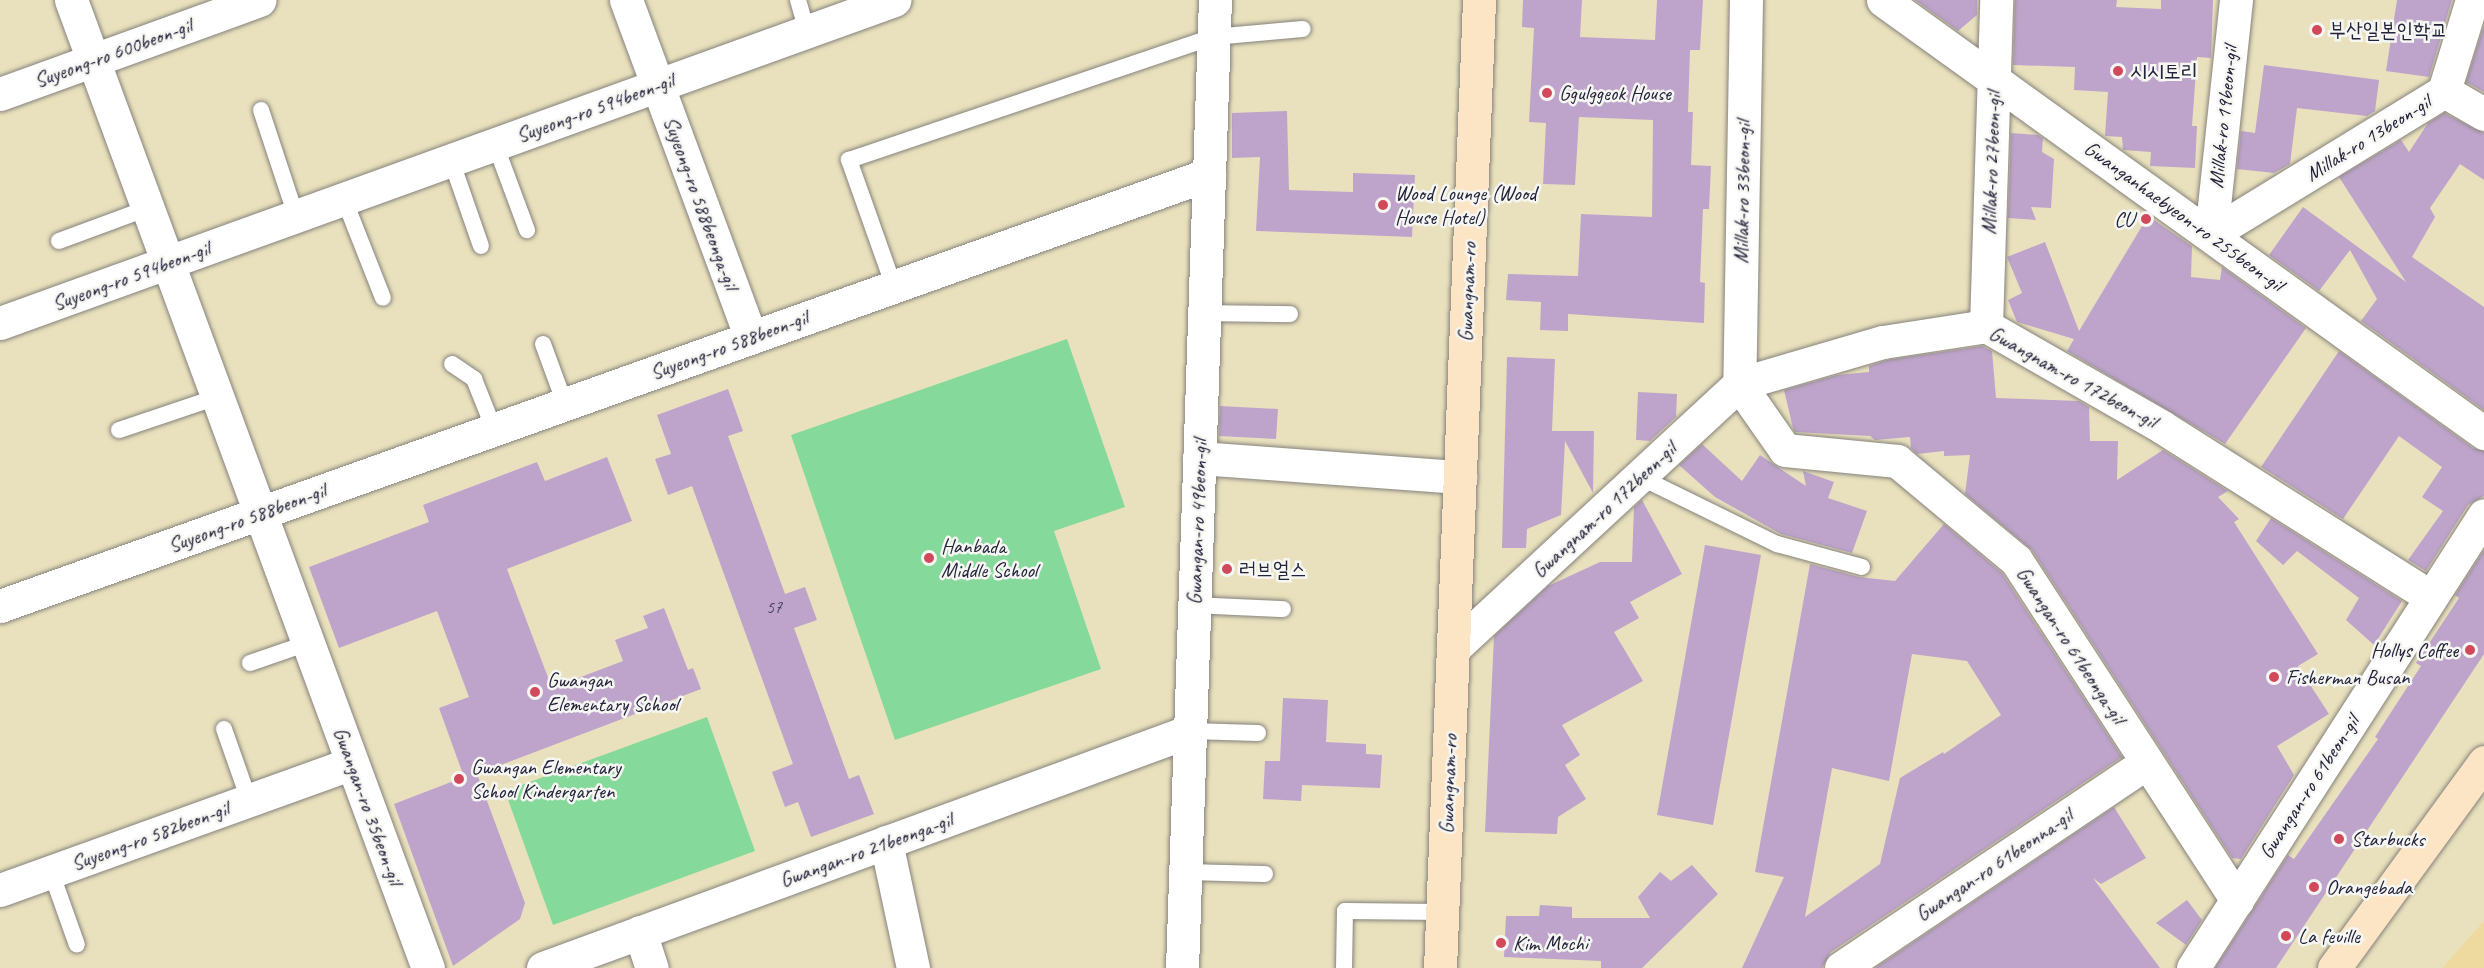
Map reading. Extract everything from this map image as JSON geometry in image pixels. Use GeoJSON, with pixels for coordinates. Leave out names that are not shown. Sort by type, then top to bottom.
{"type":"FeatureCollection","features":[{"type":"Feature","properties":{"kind":"main road","name":"Gwangnam-ro"},"geometry":{"type":"LineString","coordinates":[[1440,968],[1479,0]]}},
{"type":"Feature","properties":{"kind":"main road"},"geometry":{"type":"LineString","coordinates":[[2334,968],[2484,762]]}},
{"type":"Feature","properties":{"kind":"street","name":"Gwangan-ro 35beon-gil"},"geometry":{"type":"LineString","coordinates":[[71,0],[428,968]]}},
{"type":"Feature","properties":{"kind":"street","name":"Suyeong-ro 600beon-gil"},"geometry":{"type":"LineString","coordinates":[[0,94],[259,0]]}},
{"type":"Feature","properties":{"kind":"street","name":"Suyeong-ro 588beonga-gil"},"geometry":{"type":"LineString","coordinates":[[626,0],[751,338]]}},
{"type":"Feature","properties":{"kind":"street","name":"Suyeong-ro 594beon-gil"},"geometry":{"type":"LineString","coordinates":[[0,323],[894,0]]}},
{"type":"Feature","properties":{"kind":"street","name":"Gwangan-ro 49beon-gil"},"geometry":{"type":"LineString","coordinates":[[1182,968],[1215,0]]}},
{"type":"Feature","properties":{"kind":"street","name":"Millak-ro 33beon-gil"},"geometry":{"type":"LineString","coordinates":[[1739,384],[1746,0]]}},
{"type":"Feature","properties":{"kind":"street","name":"Gwanganhaebyeon-ro 255beon-gil"},"geometry":{"type":"LineString","coordinates":[[1883,0],[2211,234],[2484,433]]}},
{"type":"Feature","properties":{"kind":"street","name":"Millak-ro 27beon-gil"},"geometry":{"type":"LineString","coordinates":[[1986,326],[1996,0]]}},
{"type":"Feature","properties":{"kind":"street","name":"Millak-ro 19beon-gil"},"geometry":{"type":"LineString","coordinates":[[2211,234],[2236,0]]}},
{"type":"Feature","properties":{"kind":"street","name":"Millak-ro 13beon-gil"},"geometry":{"type":"LineString","coordinates":[[2211,234],[2444,91],[2472,0]]}},
{"type":"Feature","properties":{"kind":"street"},"geometry":{"type":"LineString","coordinates":[[2444,91],[2484,114]]}},
{"type":"Feature","properties":{"kind":"street","name":"Suyeong-ro 588beon-gil"},"geometry":{"type":"LineString","coordinates":[[0,606],[1209,174]]}},
{"type":"Feature","properties":{"kind":"street","name":"Gwangnam-ro 172beon-gil"},"geometry":{"type":"LineString","coordinates":[[1453,649],[1739,384],[1883,342],[1986,326],[2162,427],[2431,597]]}},
{"type":"Feature","properties":{"kind":"street","name":"Gwangan-ro 61beonga-gil"},"geometry":{"type":"LineString","coordinates":[[1739,384],[1785,450],[1898,461],[2016,560],[2237,900]]}},
{"type":"Feature","properties":{"kind":"street"},"geometry":{"type":"LineString","coordinates":[[1199,458],[1460,477]]}},
{"type":"Feature","properties":{"kind":"street","name":"Gwangan-ro 61beon-gil"},"geometry":{"type":"LineString","coordinates":[[2193,968],[2484,515]]}},
{"type":"Feature","properties":{"kind":"street","name":"Gwangan-ro 21beonga-gil"},"geometry":{"type":"LineString","coordinates":[[543,968],[1190,731]]}},
{"type":"Feature","properties":{"kind":"street","name":"Suyeong-ro 582beon-gil"},"geometry":{"type":"LineString","coordinates":[[0,890],[352,763]]}},
{"type":"Feature","properties":{"kind":"street","name":"Gwangan-ro 61beonna-gil"},"geometry":{"type":"LineString","coordinates":[[1841,968],[2146,763]]}},
{"type":"Feature","properties":{"kind":"street"},"geometry":{"type":"LineString","coordinates":[[886,842],[913,968]]}},
{"type":"Feature","properties":{"kind":"street"},"geometry":{"type":"LineString","coordinates":[[640,932],[652,968]]}},
{"type":"Feature","properties":{"kind":"lane"},"geometry":{"type":"LineString","coordinates":[[798,0],[807,32]]}},
{"type":"Feature","properties":{"kind":"lane"},"geometry":{"type":"LineString","coordinates":[[894,286],[849,160],[1213,38],[1303,29]]}},
{"type":"Feature","properties":{"kind":"lane"},"geometry":{"type":"LineString","coordinates":[[261,110],[296,216]]}},
{"type":"Feature","properties":{"kind":"lane"},"geometry":{"type":"LineString","coordinates":[[495,144],[527,230]]}},
{"type":"Feature","properties":{"kind":"lane"},"geometry":{"type":"LineString","coordinates":[[451,160],[481,246]]}},
{"type":"Feature","properties":{"kind":"lane"},"geometry":{"type":"LineString","coordinates":[[344,199],[383,298]]}},
{"type":"Feature","properties":{"kind":"lane"},"geometry":{"type":"LineString","coordinates":[[59,241],[148,208]]}},
{"type":"Feature","properties":{"kind":"lane"},"geometry":{"type":"LineString","coordinates":[[1204,313],[1290,314]]}},
{"type":"Feature","properties":{"kind":"lane"},"geometry":{"type":"LineString","coordinates":[[543,344],[565,404]]}},
{"type":"Feature","properties":{"kind":"lane"},"geometry":{"type":"LineString","coordinates":[[452,364],[474,379],[494,429]]}},
{"type":"Feature","properties":{"kind":"lane"},"geometry":{"type":"LineString","coordinates":[[118,430],[217,397]]}},
{"type":"Feature","properties":{"kind":"lane"},"geometry":{"type":"LineString","coordinates":[[1640,477],[1777,544],[1862,567]]}},
{"type":"Feature","properties":{"kind":"lane"},"geometry":{"type":"LineString","coordinates":[[1194,605],[1283,609]]}},
{"type":"Feature","properties":{"kind":"lane"},"geometry":{"type":"LineString","coordinates":[[250,663],[308,643]]}},
{"type":"Feature","properties":{"kind":"lane","name":"Suyeong-ro 582beon-gil"},"geometry":{"type":"LineString","coordinates":[[224,729],[249,800]]}},
{"type":"Feature","properties":{"kind":"lane"},"geometry":{"type":"LineString","coordinates":[[1190,731],[1258,733]]}},
{"type":"Feature","properties":{"kind":"lane","name":"Suyeong-ro 582beon-gil"},"geometry":{"type":"LineString","coordinates":[[51,872],[77,945]]}},
{"type":"Feature","properties":{"kind":"lane"},"geometry":{"type":"LineString","coordinates":[[1185,872],[1265,874]]}},
{"type":"Feature","properties":{"kind":"lane"},"geometry":{"type":"LineString","coordinates":[[1344,968],[1345,911],[1443,912]]}},
{"type":"Feature","properties":{"kind":"green space"},"geometry":{"type":"Polygon","coordinates":[[[1067,339],[1125,507],[1054,531],[1101,669],[895,740],[791,435],[1067,339]]]}},
{"type":"Feature","properties":{"kind":"green space"},"geometry":{"type":"Polygon","coordinates":[[[707,717],[755,851],[553,925],[505,791],[707,717]]]}},
{"type":"Feature","properties":{"kind":"sand"},"geometry":{"type":"Polygon","coordinates":[[[2484,921],[2484,968],[2443,968],[2450,959],[2484,921]]]}},
{"type":"Feature","properties":{"kind":"building"},"geometry":{"type":"Polygon","coordinates":[[[1523,0],[1582,0],[1580,37],[1655,40],[1657,0],[1703,0],[1700,50],[1690,50],[1688,112],[1693,112],[1691,165],[1711,166],[1709,209],[1703,209],[1700,282],[1705,283],[1704,323],[1568,314],[1568,331],[1540,330],[1541,302],[1506,300],[1508,274],[1578,276],[1581,214],[1652,217],[1653,120],[1579,117],[1575,185],[1543,184],[1546,123],[1529,122],[1534,28],[1522,27],[1523,0]]]}},
{"type":"Feature","properties":{"kind":"building"},"geometry":{"type":"Polygon","coordinates":[[[1915,0],[1977,0],[1977,15],[1958,31],[1915,0]]]}},
{"type":"Feature","properties":{"kind":"building"},"geometry":{"type":"Polygon","coordinates":[[[2015,0],[2117,0],[2116,7],[2161,9],[2161,0],[2213,0],[2211,58],[2197,57],[2192,126],[2197,126],[2195,168],[2150,166],[2151,152],[2123,150],[2122,137],[2105,136],[2108,92],[2074,90],[2075,67],[2013,65],[2015,0]]]}},
{"type":"Feature","properties":{"kind":"building"},"geometry":{"type":"Polygon","coordinates":[[[2397,0],[2452,0],[2429,77],[2386,71],[2397,0]]]}},
{"type":"Feature","properties":{"kind":"building"},"geometry":{"type":"Polygon","coordinates":[[[2484,25],[2484,92],[2466,82],[2484,25]]]}},
{"type":"Feature","properties":{"kind":"building"},"geometry":{"type":"Polygon","coordinates":[[[2264,65],[2379,80],[2375,111],[2367,116],[2297,108],[2290,164],[2274,173],[2237,169],[2241,131],[2255,133],[2264,65]]]}},
{"type":"Feature","properties":{"kind":"building"},"geometry":{"type":"Polygon","coordinates":[[[1287,111],[1289,190],[1353,192],[1353,173],[1415,175],[1412,237],[1256,231],[1260,157],[1232,158],[1232,113],[1287,111]]]}},
{"type":"Feature","properties":{"kind":"building"},"geometry":{"type":"Polygon","coordinates":[[[2444,113],[2484,133],[2484,180],[2460,164],[2430,208],[2435,217],[2412,257],[2484,307],[2484,410],[2361,321],[2377,299],[2350,250],[2319,291],[2269,255],[2303,207],[2406,282],[2339,177],[2401,140],[2409,152],[2428,123],[2444,113]]]}},
{"type":"Feature","properties":{"kind":"building"},"geometry":{"type":"Polygon","coordinates":[[[2011,133],[2038,135],[2043,138],[2042,152],[2054,159],[2051,208],[2031,207],[2036,220],[2008,218],[2011,133]]]}},
{"type":"Feature","properties":{"kind":"building"},"geometry":{"type":"Polygon","coordinates":[[[2148,216],[2192,246],[2191,277],[2220,280],[2222,267],[2306,328],[2225,444],[2067,351],[2074,339],[2017,322],[2008,300],[2022,293],[2007,257],[2045,242],[2079,331],[2148,216]]]}},
{"type":"Feature","properties":{"kind":"building"},"geometry":{"type":"Polygon","coordinates":[[[1982,346],[1992,351],[1996,398],[2079,401],[2089,407],[2090,441],[2118,441],[2117,480],[2163,450],[2228,491],[2218,497],[2239,519],[2234,522],[2318,654],[2298,666],[2329,714],[2277,746],[2294,775],[2241,859],[2232,858],[2032,550],[1965,494],[1970,455],[1944,456],[1944,451],[1917,454],[1911,448],[1910,437],[1875,440],[1870,436],[1795,432],[1793,428],[1784,390],[1837,375],[1869,372],[1869,366],[1887,360],[1982,346]]]}},
{"type":"Feature","properties":{"kind":"building"},"geometry":{"type":"Polygon","coordinates":[[[2339,351],[2473,448],[2484,451],[2484,496],[2468,505],[2426,571],[2408,560],[2443,511],[2422,497],[2442,467],[2399,436],[2343,519],[2261,467],[2339,351]]]}},
{"type":"Feature","properties":{"kind":"building"},"geometry":{"type":"Polygon","coordinates":[[[1507,357],[1555,359],[1552,431],[1594,431],[1593,493],[1565,441],[1561,515],[1527,529],[1526,548],[1502,548],[1507,357]]]}},
{"type":"Feature","properties":{"kind":"building"},"geometry":{"type":"Polygon","coordinates":[[[728,389],[743,431],[728,436],[785,594],[805,587],[817,620],[794,628],[849,779],[859,775],[874,814],[811,837],[798,802],[785,807],[772,772],[793,764],[692,486],[668,495],[655,459],[671,454],[657,415],[728,389]]]}},
{"type":"Feature","properties":{"kind":"building"},"geometry":{"type":"Polygon","coordinates":[[[1638,392],[1677,394],[1676,417],[1650,441],[1636,440],[1638,392]]]}},
{"type":"Feature","properties":{"kind":"building"},"geometry":{"type":"Polygon","coordinates":[[[1220,406],[1278,409],[1276,439],[1219,436],[1220,406]]]}},
{"type":"Feature","properties":{"kind":"building"},"geometry":{"type":"Polygon","coordinates":[[[1702,444],[1742,481],[1760,455],[1806,486],[1803,471],[1834,482],[1828,498],[1867,511],[1852,553],[1781,534],[1715,497],[1679,465],[1702,444]]]}},
{"type":"Feature","properties":{"kind":"building"},"geometry":{"type":"Polygon","coordinates":[[[607,457],[632,521],[507,569],[552,688],[623,661],[615,640],[648,628],[643,616],[664,608],[688,670],[693,668],[701,689],[477,774],[525,903],[520,919],[453,966],[394,804],[464,777],[439,708],[469,697],[437,611],[339,648],[309,567],[429,522],[423,505],[537,462],[545,481],[607,457]]]}},
{"type":"Feature","properties":{"kind":"building"},"geometry":{"type":"Polygon","coordinates":[[[1642,500],[1682,574],[1630,602],[1639,618],[1614,632],[1643,681],[1562,725],[1580,755],[1565,765],[1586,799],[1558,817],[1557,834],[1485,832],[1494,636],[1548,586],[1600,562],[1632,562],[1634,507],[1642,500]]]}},
{"type":"Feature","properties":{"kind":"building"},"geometry":{"type":"Polygon","coordinates":[[[2271,518],[2402,601],[2374,645],[2346,620],[2359,598],[2297,551],[2283,565],[2256,541],[2271,518]]]}},
{"type":"Feature","properties":{"kind":"building"},"geometry":{"type":"Polygon","coordinates":[[[1944,524],[2002,573],[2122,757],[1831,952],[1822,968],[1742,968],[1784,877],[1755,872],[1810,564],[1859,577],[1895,581],[1944,524]],[[1912,654],[1889,781],[1832,768],[1805,917],[1880,864],[1900,778],[1943,752],[1944,754],[2001,715],[1967,661],[1912,654]]]}},
{"type":"Feature","properties":{"kind":"building"},"geometry":{"type":"Polygon","coordinates":[[[1705,545],[1761,555],[1713,825],[1657,815],[1705,545]]]}},
{"type":"Feature","properties":{"kind":"building"},"geometry":{"type":"Polygon","coordinates":[[[2484,550],[2484,654],[2276,968],[2215,968],[2288,855],[2294,859],[2378,739],[2375,737],[2421,666],[2416,663],[2459,598],[2455,595],[2484,550]]]}},
{"type":"Feature","properties":{"kind":"building"},"geometry":{"type":"Polygon","coordinates":[[[1283,698],[1328,700],[1326,742],[1366,744],[1366,754],[1382,755],[1380,788],[1302,785],[1301,801],[1263,799],[1265,761],[1280,761],[1283,698]]]}},
{"type":"Feature","properties":{"kind":"building"},"geometry":{"type":"Polygon","coordinates":[[[2114,807],[2146,858],[2101,884],[2093,878],[2160,968],[1875,968],[2114,807]]]}},
{"type":"Feature","properties":{"kind":"building"},"geometry":{"type":"Polygon","coordinates":[[[1692,865],[1718,894],[1642,968],[1601,968],[1601,961],[1504,957],[1506,916],[1539,916],[1540,905],[1572,907],[1572,918],[1650,918],[1638,897],[1660,872],[1671,881],[1692,865]]]}},
{"type":"Feature","properties":{"kind":"building"},"geometry":{"type":"Polygon","coordinates":[[[2187,900],[2202,920],[2186,945],[2156,923],[2187,900]]]}},
{"type":"Feature","properties":{"kind":"place","name":"부산일본인학교"},"geometry":{"type":"Point","coordinates":[2317,30]}},
{"type":"Feature","properties":{"kind":"place","name":"시시토리"},"geometry":{"type":"Point","coordinates":[2118,71]}},
{"type":"Feature","properties":{"kind":"place","name":"Ggulggeok House"},"geometry":{"type":"Point","coordinates":[1547,93]}},
{"type":"Feature","properties":{"kind":"place","name":"Wood Lounge (Wood House Hotel)"},"geometry":{"type":"Point","coordinates":[1383,205]}},
{"type":"Feature","properties":{"kind":"place","name":"CU"},"geometry":{"type":"Point","coordinates":[2146,219]}},
{"type":"Feature","properties":{"kind":"place","name":"Hanbada Middle School"},"geometry":{"type":"Point","coordinates":[929,558]}},
{"type":"Feature","properties":{"kind":"place","name":"러브얼스"},"geometry":{"type":"Point","coordinates":[1227,569]}},
{"type":"Feature","properties":{"kind":"place","name":"Hollys Coffee"},"geometry":{"type":"Point","coordinates":[2470,650]}},
{"type":"Feature","properties":{"kind":"place","name":"Fisherman Busan"},"geometry":{"type":"Point","coordinates":[2274,677]}},
{"type":"Feature","properties":{"kind":"place","name":"Gwangan Elementary School"},"geometry":{"type":"Point","coordinates":[535,692]}},
{"type":"Feature","properties":{"kind":"place","name":"Gwangan Elementary School Kindergarten"},"geometry":{"type":"Point","coordinates":[459,779]}},
{"type":"Feature","properties":{"kind":"place","name":"Starbucks"},"geometry":{"type":"Point","coordinates":[2339,839]}},
{"type":"Feature","properties":{"kind":"place","name":"Orangebada"},"geometry":{"type":"Point","coordinates":[2314,887]}},
{"type":"Feature","properties":{"kind":"place","name":"La feuille"},"geometry":{"type":"Point","coordinates":[2286,936]}},
{"type":"Feature","properties":{"kind":"place","name":"Kim Mochi"},"geometry":{"type":"Point","coordinates":[1501,943]}}]}
